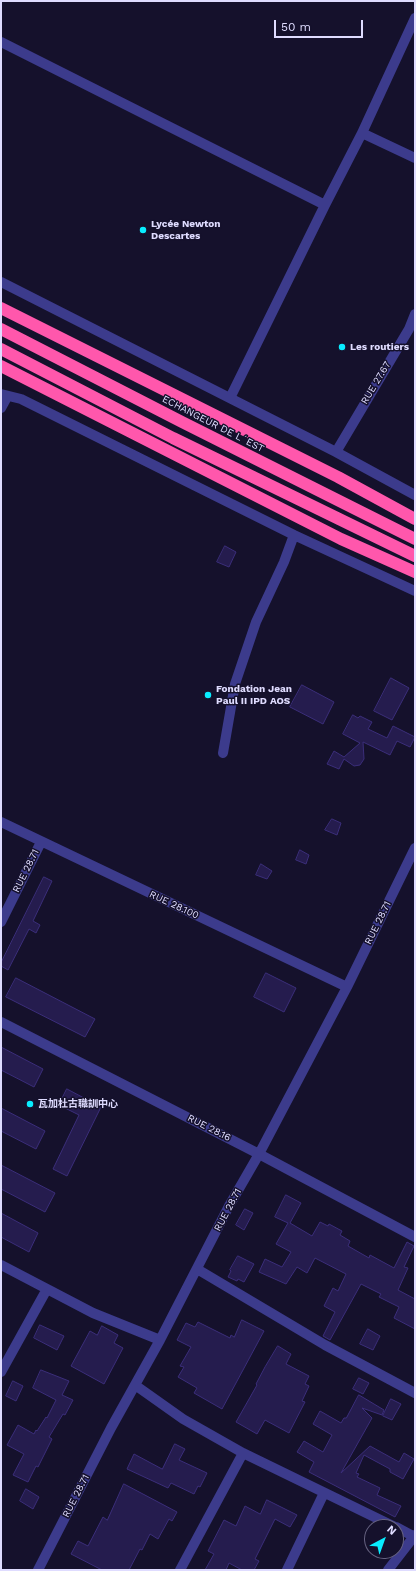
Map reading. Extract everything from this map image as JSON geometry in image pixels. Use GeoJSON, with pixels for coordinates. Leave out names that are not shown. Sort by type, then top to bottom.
{"type":"FeatureCollection","features":[{"type":"Feature","properties":{"kind":"highway"},"geometry":{"type":"LineString","coordinates":[[1,308],[338,477],[415,519]]}},
{"type":"Feature","properties":{"kind":"highway","name":"ECHANGEUR DE L´EST"},"geometry":{"type":"LineString","coordinates":[[1,329],[415,539]]}},
{"type":"Feature","properties":{"kind":"highway"},"geometry":{"type":"LineString","coordinates":[[1,348],[163,432],[415,556]]}},
{"type":"Feature","properties":{"kind":"highway"},"geometry":{"type":"LineString","coordinates":[[1,366],[341,539],[415,572]]}},
{"type":"Feature","properties":{"kind":"street"},"geometry":{"type":"LineString","coordinates":[[230,398],[325,204],[362,133],[415,18]]}},
{"type":"Feature","properties":{"kind":"street"},"geometry":{"type":"LineString","coordinates":[[1,42],[325,204]]}},
{"type":"Feature","properties":{"kind":"street"},"geometry":{"type":"LineString","coordinates":[[362,133],[415,158]]}},
{"type":"Feature","properties":{"kind":"street"},"geometry":{"type":"LineString","coordinates":[[1,282],[336,452],[415,495]]}},
{"type":"Feature","properties":{"kind":"street","name":"RUE 27.67"},"geometry":{"type":"LineString","coordinates":[[336,452],[412,330],[415,314]]}},
{"type":"Feature","properties":{"kind":"street"},"geometry":{"type":"LineString","coordinates":[[1,408],[4,395],[21,399],[294,535],[415,591]]}},
{"type":"Feature","properties":{"kind":"street"},"geometry":{"type":"LineString","coordinates":[[223,753],[235,684],[256,622],[284,562],[294,535]]}},
{"type":"Feature","properties":{"kind":"street","name":"RUE 28.100"},"geometry":{"type":"LineString","coordinates":[[1,822],[346,987]]}},
{"type":"Feature","properties":{"kind":"street","name":"RUE 28.71"},"geometry":{"type":"LineString","coordinates":[[1,922],[41,842]]}},
{"type":"Feature","properties":{"kind":"street","name":"RUE 28.71"},"geometry":{"type":"LineString","coordinates":[[41,1569],[135,1385],[197,1270],[229,1206],[259,1154],[346,987],[415,848]]}},
{"type":"Feature","properties":{"kind":"street","name":"RUE 28.16"},"geometry":{"type":"LineString","coordinates":[[1,1022],[259,1154],[415,1237]]}},
{"type":"Feature","properties":{"kind":"street"},"geometry":{"type":"LineString","coordinates":[[1,1266],[93,1313],[160,1340]]}},
{"type":"Feature","properties":{"kind":"street"},"geometry":{"type":"LineString","coordinates":[[197,1270],[325,1345],[415,1393]]}},
{"type":"Feature","properties":{"kind":"street"},"geometry":{"type":"LineString","coordinates":[[1,1372],[47,1289]]}},
{"type":"Feature","properties":{"kind":"street"},"geometry":{"type":"LineString","coordinates":[[135,1385],[183,1418],[243,1453],[379,1519]]}},
{"type":"Feature","properties":{"kind":"street"},"geometry":{"type":"LineString","coordinates":[[180,1570],[243,1453]]}},
{"type":"Feature","properties":{"kind":"street"},"geometry":{"type":"LineString","coordinates":[[287,1570],[324,1493]]}},
{"type":"Feature","properties":{"kind":"street"},"geometry":{"type":"LineString","coordinates":[[388,1570],[415,1536],[404,1531]]}},
{"type":"Feature","properties":{"kind":"building"},"geometry":{"type":"Polygon","coordinates":[[[225,546],[236,552],[229,567],[217,562],[225,546]]]}},
{"type":"Feature","properties":{"kind":"building"},"geometry":{"type":"Polygon","coordinates":[[[391,678],[409,688],[392,720],[374,711],[391,678]]]}},
{"type":"Feature","properties":{"kind":"building"},"geometry":{"type":"Polygon","coordinates":[[[302,685],[334,702],[323,724],[290,707],[302,685]]]}},
{"type":"Feature","properties":{"kind":"building"},"geometry":{"type":"Polygon","coordinates":[[[353,715],[358,718],[360,716],[372,722],[368,729],[387,738],[393,726],[415,737],[410,747],[397,741],[390,755],[363,742],[364,759],[360,765],[354,766],[344,759],[339,769],[327,764],[334,751],[344,757],[360,743],[343,734],[353,715]]]}},
{"type":"Feature","properties":{"kind":"building"},"geometry":{"type":"Polygon","coordinates":[[[332,819],[341,823],[337,835],[325,830],[332,819]]]}},
{"type":"Feature","properties":{"kind":"building"},"geometry":{"type":"Polygon","coordinates":[[[300,850],[309,855],[306,864],[296,860],[300,850]]]}},
{"type":"Feature","properties":{"kind":"building"},"geometry":{"type":"Polygon","coordinates":[[[261,864],[272,871],[267,879],[256,875],[261,864]]]}},
{"type":"Feature","properties":{"kind":"building"},"geometry":{"type":"Polygon","coordinates":[[[44,877],[52,881],[33,921],[40,925],[36,933],[29,929],[8,970],[1,966],[1,963],[44,877]]]}},
{"type":"Feature","properties":{"kind":"building"},"geometry":{"type":"Polygon","coordinates":[[[266,973],[296,988],[284,1012],[254,997],[266,973]]]}},
{"type":"Feature","properties":{"kind":"building"},"geometry":{"type":"Polygon","coordinates":[[[16,978],[95,1019],[85,1037],[6,997],[16,978]]]}},
{"type":"Feature","properties":{"kind":"building"},"geometry":{"type":"Polygon","coordinates":[[[1,1047],[43,1069],[34,1087],[1,1070],[1,1047]]]}},
{"type":"Feature","properties":{"kind":"building"},"geometry":{"type":"Polygon","coordinates":[[[67,1089],[101,1107],[67,1176],[53,1169],[79,1115],[59,1105],[67,1089]]]}},
{"type":"Feature","properties":{"kind":"building"},"geometry":{"type":"Polygon","coordinates":[[[1,1108],[45,1131],[36,1149],[1,1131],[1,1108]]]}},
{"type":"Feature","properties":{"kind":"building"},"geometry":{"type":"Polygon","coordinates":[[[1,1165],[55,1193],[45,1212],[1,1189],[1,1165]]]}},
{"type":"Feature","properties":{"kind":"building"},"geometry":{"type":"Polygon","coordinates":[[[286,1195],[301,1203],[290,1223],[312,1236],[320,1222],[328,1226],[329,1224],[342,1231],[340,1235],[350,1241],[348,1246],[369,1258],[370,1255],[394,1268],[407,1242],[414,1246],[404,1267],[408,1268],[398,1290],[415,1299],[415,1329],[394,1318],[399,1307],[379,1297],[381,1294],[361,1284],[330,1340],[323,1336],[335,1312],[324,1306],[333,1288],[338,1291],[346,1274],[315,1258],[307,1273],[297,1267],[286,1284],[259,1272],[265,1259],[282,1267],[291,1252],[276,1244],[288,1223],[275,1217],[286,1195]]]}},
{"type":"Feature","properties":{"kind":"building"},"geometry":{"type":"Polygon","coordinates":[[[245,1209],[253,1213],[244,1230],[236,1225],[245,1209]]]}},
{"type":"Feature","properties":{"kind":"building"},"geometry":{"type":"Polygon","coordinates":[[[1,1213],[38,1233],[29,1252],[1,1237],[1,1213]]]}},
{"type":"Feature","properties":{"kind":"building"},"geometry":{"type":"Polygon","coordinates":[[[238,1256],[254,1264],[244,1282],[228,1277],[231,1271],[230,1270],[238,1256]]]}},
{"type":"Feature","properties":{"kind":"building"},"geometry":{"type":"Polygon","coordinates":[[[242,1320],[264,1331],[222,1409],[194,1393],[197,1388],[178,1377],[184,1367],[180,1366],[191,1347],[177,1340],[186,1323],[195,1327],[198,1322],[230,1338],[231,1335],[234,1337],[242,1320]]]}},
{"type":"Feature","properties":{"kind":"building"},"geometry":{"type":"Polygon","coordinates":[[[40,1325],[64,1336],[57,1350],[34,1338],[40,1325]]]}},
{"type":"Feature","properties":{"kind":"building"},"geometry":{"type":"Polygon","coordinates":[[[102,1326],[118,1335],[114,1343],[123,1348],[104,1384],[71,1366],[90,1331],[97,1335],[102,1326]]]}},
{"type":"Feature","properties":{"kind":"building"},"geometry":{"type":"Polygon","coordinates":[[[368,1329],[380,1336],[373,1350],[360,1344],[368,1329]]]}},
{"type":"Feature","properties":{"kind":"building"},"geometry":{"type":"Polygon","coordinates":[[[278,1346],[291,1354],[286,1364],[309,1376],[305,1384],[309,1386],[302,1401],[305,1402],[289,1433],[265,1420],[257,1434],[236,1422],[257,1385],[256,1384],[265,1367],[278,1346]]]}},
{"type":"Feature","properties":{"kind":"building"},"geometry":{"type":"Polygon","coordinates":[[[41,1370],[69,1381],[62,1395],[73,1400],[65,1415],[63,1414],[49,1437],[52,1439],[38,1467],[36,1466],[28,1482],[13,1475],[24,1454],[7,1445],[18,1425],[34,1434],[46,1417],[47,1418],[56,1400],[33,1388],[41,1370]]]}},
{"type":"Feature","properties":{"kind":"building"},"geometry":{"type":"Polygon","coordinates":[[[359,1378],[369,1383],[363,1394],[353,1389],[359,1378]]]}},
{"type":"Feature","properties":{"kind":"building"},"geometry":{"type":"Polygon","coordinates":[[[13,1381],[23,1386],[16,1401],[6,1396],[13,1381]]]}},
{"type":"Feature","properties":{"kind":"building"},"geometry":{"type":"Polygon","coordinates":[[[359,1395],[384,1410],[382,1415],[362,1408],[372,1418],[341,1473],[370,1446],[399,1462],[404,1453],[414,1459],[403,1479],[390,1472],[390,1469],[364,1455],[356,1473],[359,1474],[357,1477],[380,1488],[377,1495],[401,1506],[395,1517],[309,1472],[314,1462],[297,1452],[304,1441],[323,1452],[332,1435],[313,1424],[320,1411],[341,1423],[344,1418],[346,1418],[359,1395]]]}},
{"type":"Feature","properties":{"kind":"building"},"geometry":{"type":"Polygon","coordinates":[[[391,1399],[401,1404],[392,1420],[383,1416],[391,1399]]]}},
{"type":"Feature","properties":{"kind":"building"},"geometry":{"type":"Polygon","coordinates":[[[175,1444],[185,1449],[179,1460],[207,1473],[200,1487],[198,1486],[194,1494],[171,1483],[168,1488],[127,1469],[134,1454],[162,1469],[175,1444]]]}},
{"type":"Feature","properties":{"kind":"building"},"geometry":{"type":"Polygon","coordinates":[[[124,1484],[177,1512],[172,1521],[169,1519],[158,1539],[150,1534],[129,1570],[102,1570],[71,1554],[78,1541],[88,1546],[103,1517],[107,1520],[124,1484]]]}},
{"type":"Feature","properties":{"kind":"building"},"geometry":{"type":"Polygon","coordinates":[[[26,1489],[39,1497],[33,1509],[20,1501],[26,1489]]]}},
{"type":"Feature","properties":{"kind":"building"},"geometry":{"type":"Polygon","coordinates":[[[267,1500],[297,1515],[290,1527],[275,1519],[255,1559],[259,1561],[254,1570],[242,1570],[229,1563],[226,1570],[205,1570],[214,1554],[208,1551],[224,1520],[236,1526],[245,1506],[260,1514],[267,1500]]]}},
{"type":"Feature","properties":{"kind":"place","name":"Lycée Newton Descartes"},"geometry":{"type":"Point","coordinates":[143,230]}},
{"type":"Feature","properties":{"kind":"place","name":"Les routiers"},"geometry":{"type":"Point","coordinates":[342,347]}},
{"type":"Feature","properties":{"kind":"place","name":"Fondation Jean Paul II IPD AOS"},"geometry":{"type":"Point","coordinates":[208,695]}},
{"type":"Feature","properties":{"kind":"place","name":"瓦加杜古職訓中心"},"geometry":{"type":"Point","coordinates":[30,1104]}}]}
